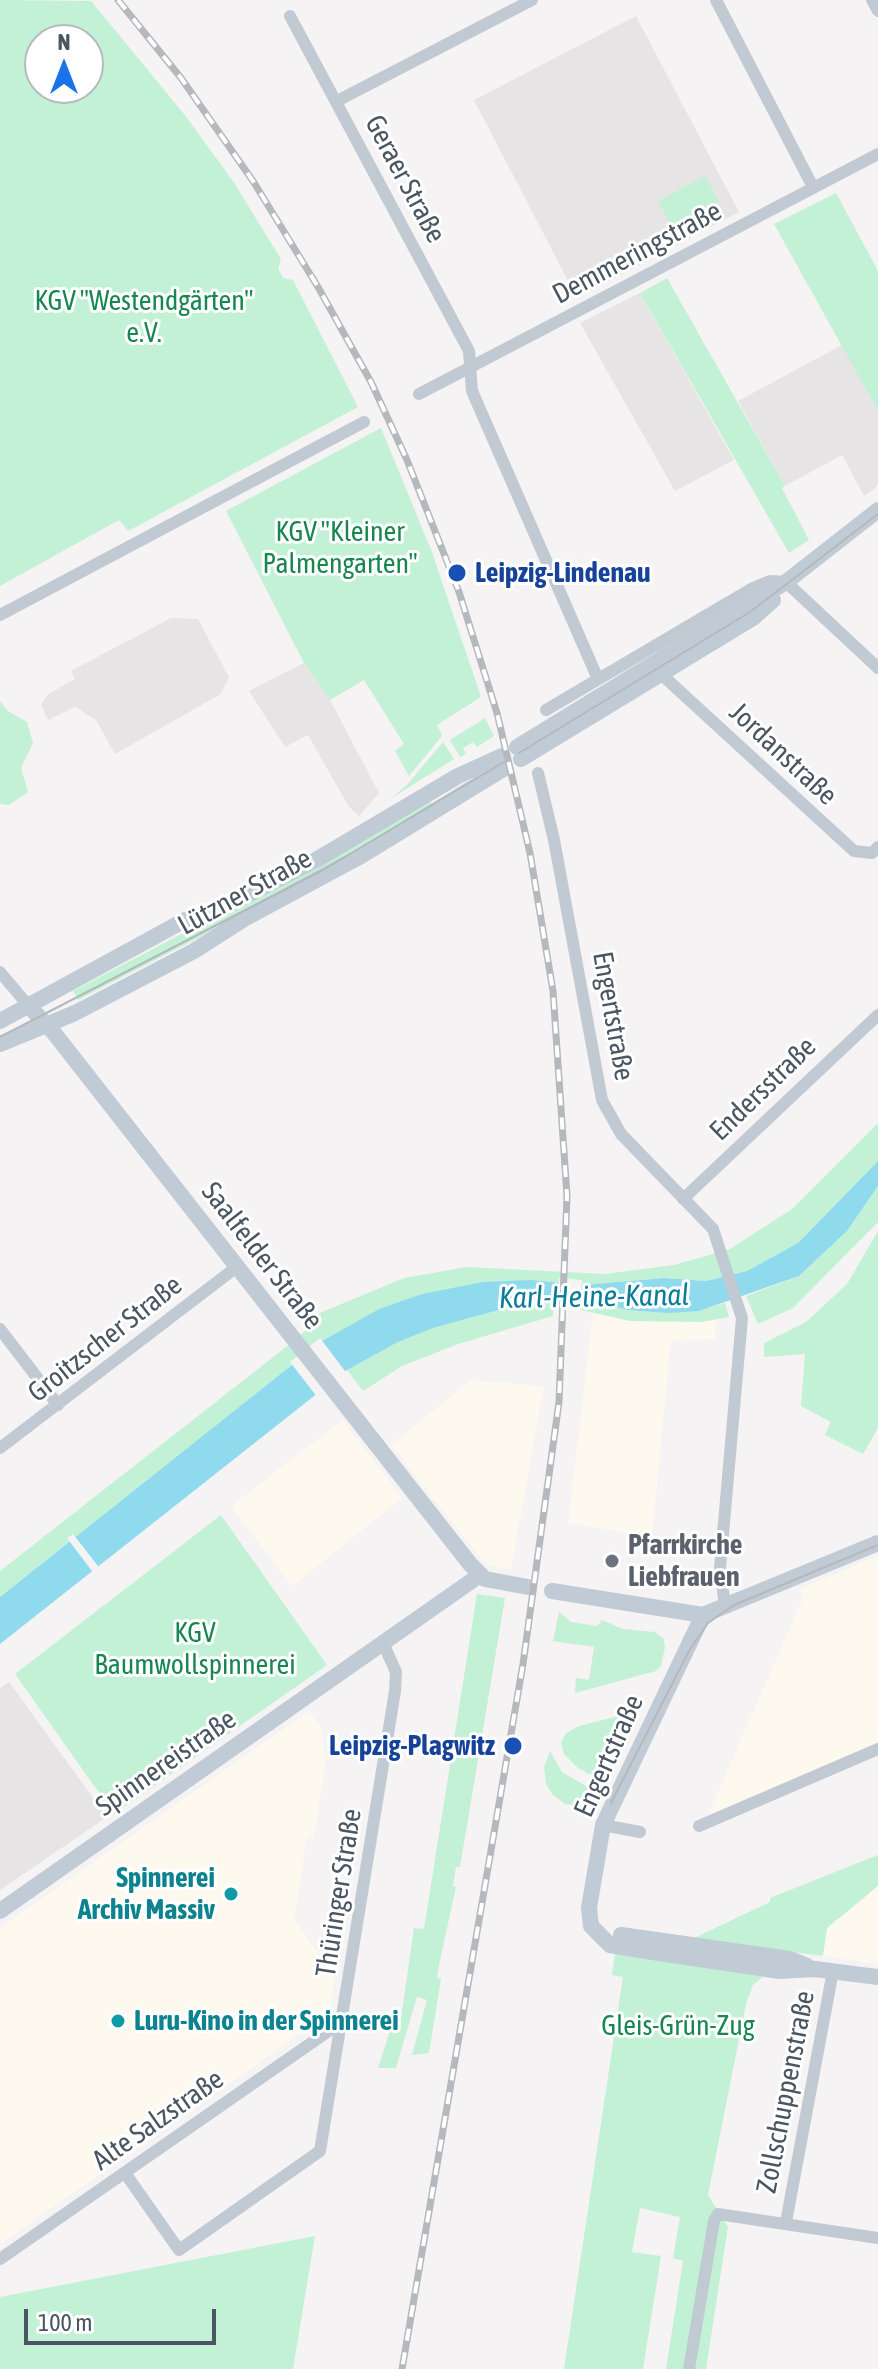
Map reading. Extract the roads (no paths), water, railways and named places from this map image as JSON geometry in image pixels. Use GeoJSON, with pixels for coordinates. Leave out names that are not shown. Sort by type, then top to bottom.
{"type":"FeatureCollection","features":[{"type":"Feature","properties":{"kind":"street"},"geometry":{"type":"LineString","coordinates":[[337,101],[532,0]]}},
{"type":"Feature","properties":{"kind":"street"},"geometry":{"type":"LineString","coordinates":[[716,0],[813,187]]}},
{"type":"Feature","properties":{"kind":"street"},"geometry":{"type":"LineString","coordinates":[[872,0],[878,11]]}},
{"type":"Feature","properties":{"kind":"street","name":"Geraer Straße"},"geometry":{"type":"LineString","coordinates":[[290,16],[469,351],[472,391],[598,679]]}},
{"type":"Feature","properties":{"kind":"street","name":"Demmeringstraße"},"geometry":{"type":"LineString","coordinates":[[419,394],[878,154]]}},
{"type":"Feature","properties":{"kind":"street"},"geometry":{"type":"LineString","coordinates":[[0,615],[364,422]]}},
{"type":"Feature","properties":{"kind":"street"},"geometry":{"type":"LineString","coordinates":[[786,582],[753,618],[661,674],[519,753],[786,582],[878,510]]}},
{"type":"Feature","properties":{"kind":"street"},"geometry":{"type":"LineString","coordinates":[[546,710],[753,588],[770,581],[786,582],[878,668]]}},
{"type":"Feature","properties":{"kind":"street","name":"Jordanstraße"},"geometry":{"type":"LineString","coordinates":[[661,674],[854,851],[872,853],[878,847]]}},
{"type":"Feature","properties":{"kind":"street","name":"Lützner Straße"},"geometry":{"type":"LineString","coordinates":[[0,1021],[185,920],[222,908],[263,887],[458,776],[499,762],[361,856],[244,919],[194,951],[75,1013],[0,1044]]}},
{"type":"Feature","properties":{"kind":"street","name":"Engertstraße"},"geometry":{"type":"LineString","coordinates":[[538,773],[554,840],[602,1100],[621,1134],[713,1229],[742,1318],[720,1568],[725,1606]]}},
{"type":"Feature","properties":{"kind":"street","name":"Saalfelder Straße"},"geometry":{"type":"LineString","coordinates":[[0,972],[46,1023],[480,1575]]}},
{"type":"Feature","properties":{"kind":"street","name":"Endersstraße"},"geometry":{"type":"LineString","coordinates":[[683,1199],[878,1015]]}},
{"type":"Feature","properties":{"kind":"street","name":"Groitzscher Straße"},"geometry":{"type":"LineString","coordinates":[[0,1448],[238,1266]]}},
{"type":"Feature","properties":{"kind":"street"},"geometry":{"type":"LineString","coordinates":[[0,1329],[58,1405]]}},
{"type":"Feature","properties":{"kind":"street"},"geometry":{"type":"LineString","coordinates":[[552,1591],[703,1615],[878,1543]]}},
{"type":"Feature","properties":{"kind":"street"},"geometry":{"type":"LineString","coordinates":[[480,1575],[491,1582],[528,1587]]}},
{"type":"Feature","properties":{"kind":"street","name":"Spinnereistraße"},"geometry":{"type":"LineString","coordinates":[[0,1911],[480,1575]]}},
{"type":"Feature","properties":{"kind":"street","name":"Engertstraße"},"geometry":{"type":"LineString","coordinates":[[703,1615],[603,1825],[589,1908],[595,1930],[790,1959],[815,1969],[833,1971]]}},
{"type":"Feature","properties":{"kind":"street","name":"Thüringer Straße"},"geometry":{"type":"LineString","coordinates":[[125,2173],[179,2250],[320,2151],[395,1691],[396,1672],[383,1643]]}},
{"type":"Feature","properties":{"kind":"street"},"geometry":{"type":"LineString","coordinates":[[699,1826],[878,1749]]}},
{"type":"Feature","properties":{"kind":"street"},"geometry":{"type":"LineString","coordinates":[[603,1825],[640,1832]]}},
{"type":"Feature","properties":{"kind":"street"},"geometry":{"type":"LineString","coordinates":[[833,1971],[878,1977]]}},
{"type":"Feature","properties":{"kind":"street","name":"Zollschuppenstraße"},"geometry":{"type":"LineString","coordinates":[[786,2222],[833,1971]]}},
{"type":"Feature","properties":{"kind":"street","name":"Alte Salzstraße"},"geometry":{"type":"LineString","coordinates":[[0,2259],[343,2021]]}},
{"type":"Feature","properties":{"kind":"street"},"geometry":{"type":"LineString","coordinates":[[689,2369],[713,2225],[718,2214],[878,2238]]}},
{"type":"Feature","properties":{"kind":"water","name":"Karl-Heine-Kanal"},"geometry":{"type":"Polygon","coordinates":[[[878,1161],[878,1186],[847,1231],[799,1276],[699,1311],[669,1313],[628,1310],[577,1296],[554,1295],[433,1328],[398,1342],[347,1370],[0,1644],[0,1597],[322,1341],[379,1309],[422,1294],[483,1282],[532,1280],[583,1285],[664,1278],[706,1281],[747,1271],[798,1243],[878,1161]]]}},
{"type":"Feature","properties":{"kind":"tram line"},"geometry":{"type":"LineString","coordinates":[[519,753],[750,612],[878,514]]}},
{"type":"Feature","properties":{"kind":"tram line"},"geometry":{"type":"LineString","coordinates":[[0,1037],[323,870],[504,762]]}},
{"type":"Feature","properties":{"kind":"tram line"},"geometry":{"type":"LineString","coordinates":[[611,1803],[689,1651],[708,1623],[734,1605],[878,1545]]}},
{"type":"Feature","properties":{"kind":"railway"},"geometry":{"type":"LineString","coordinates":[[118,0],[181,78],[253,181],[371,382],[407,460],[459,592],[497,713],[530,853],[553,991],[567,1196],[559,1402],[523,1664],[402,2369]]}},
{"type":"Feature","properties":{"kind":"place","name":"Leipzig-Lindenau"},"geometry":{"type":"Point","coordinates":[457,573]}},
{"type":"Feature","properties":{"kind":"place","name":"Pfarrkirche Liebfrauen"},"geometry":{"type":"Point","coordinates":[612,1561]}},
{"type":"Feature","properties":{"kind":"place","name":"Leipzig-Plagwitz"},"geometry":{"type":"Point","coordinates":[513,1746]}},
{"type":"Feature","properties":{"kind":"place","name":"Spinnerei Archiv Massiv"},"geometry":{"type":"Point","coordinates":[231,1894]}},
{"type":"Feature","properties":{"kind":"place","name":"Luru-Kino in der Spinnerei"},"geometry":{"type":"Point","coordinates":[118,2021]}},
{"type":"Feature","properties":{"kind":"park label","name":"KGV \"Westendgärten\" e.V."},"geometry":{"type":"Point","coordinates":[144,317]}},
{"type":"Feature","properties":{"kind":"park label","name":"KGV \"Kleiner Palmengarten\""},"geometry":{"type":"Point","coordinates":[340,548]}},
{"type":"Feature","properties":{"kind":"park label","name":"KGV Baumwollspinnerei"},"geometry":{"type":"Point","coordinates":[195,1649]}},
{"type":"Feature","properties":{"kind":"park label","name":"Gleis-Grün-Zug"},"geometry":{"type":"Point","coordinates":[678,2026]}}]}
